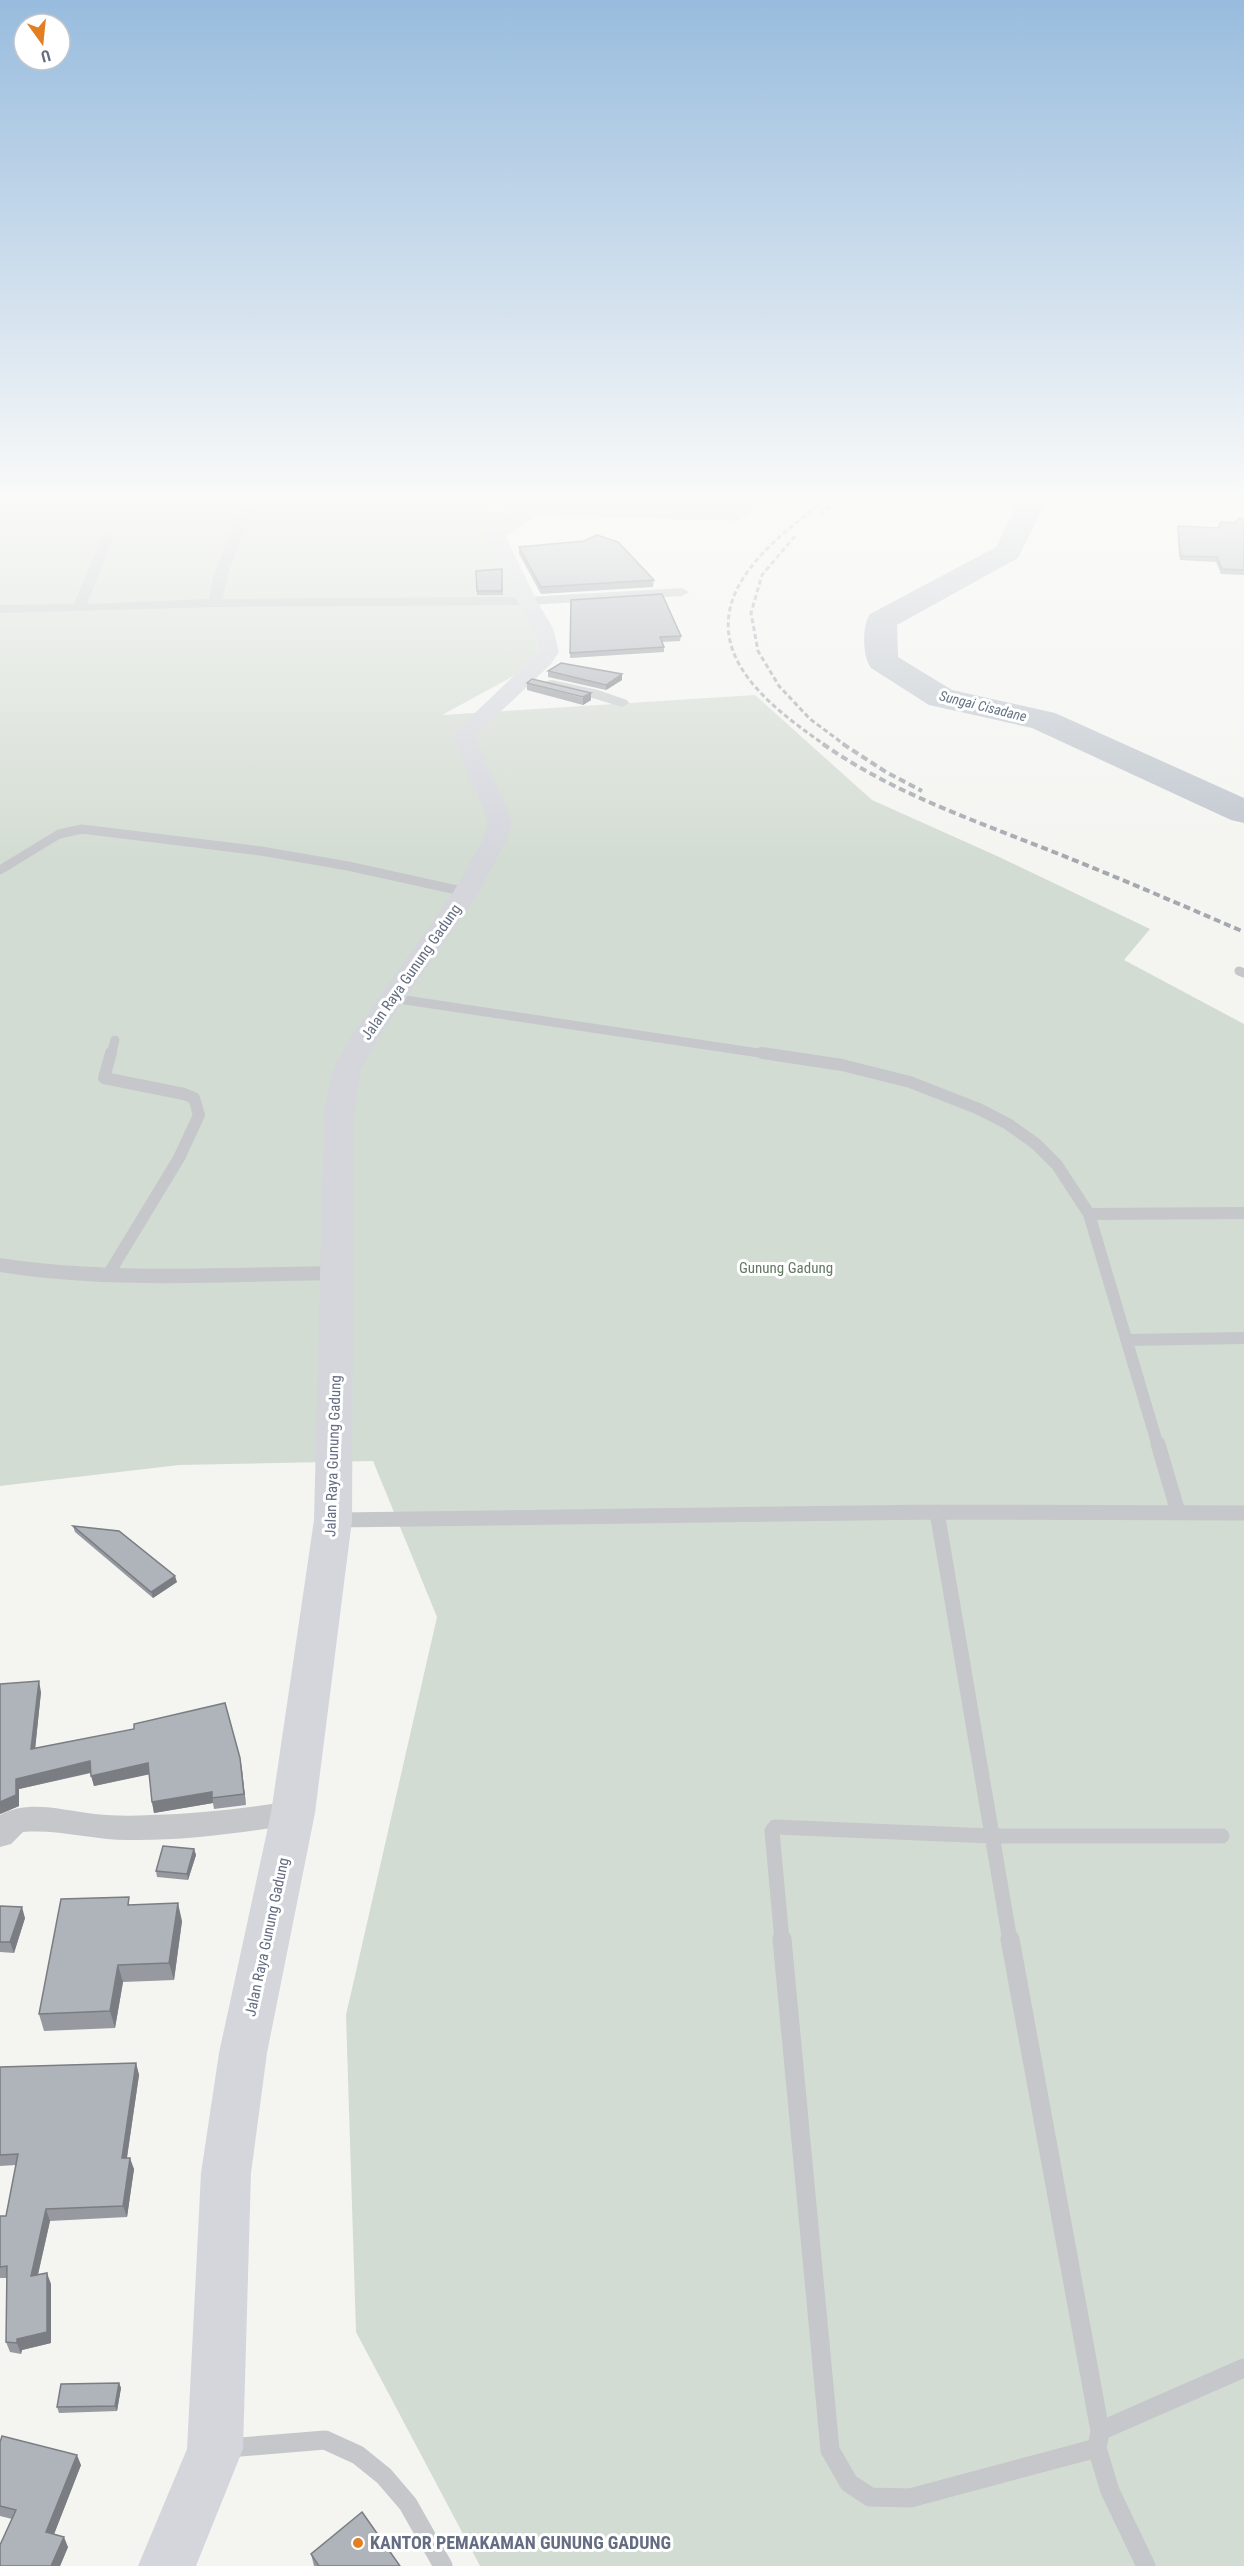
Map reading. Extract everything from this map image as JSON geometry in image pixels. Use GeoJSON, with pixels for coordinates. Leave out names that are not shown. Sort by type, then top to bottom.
{"type":"FeatureCollection","features":[{"type":"Feature","properties":{"kind":"street","name":"Jalan Raya Gunung Gadung"},"geometry":{"type":"LineString","coordinates":[[167,2566],[215,2449],[226,2173],[243,2053],[293,1813],[333,1520],[339,1114],[347,1069],[392,998],[466,892],[494,841],[500,821],[467,743],[467,731],[544,660],[549,652],[543,628],[538,620]]}},
{"type":"Feature","properties":{"kind":"street"},"geometry":{"type":"LineString","coordinates":[[524,678],[585,691],[622,703]]}},
{"type":"Feature","properties":{"kind":"street"},"geometry":{"type":"LineString","coordinates":[[0,1265],[51,1273],[108,1275],[338,1273]]}},
{"type":"Feature","properties":{"kind":"street"},"geometry":{"type":"LineString","coordinates":[[0,1835],[10,1823],[27,1819],[106,1827],[153,1827],[212,1824],[293,1813]]}},
{"type":"Feature","properties":{"kind":"lane"},"geometry":{"type":"LineString","coordinates":[[0,870],[59,834],[82,829],[261,851],[348,866],[466,892]]}},
{"type":"Feature","properties":{"kind":"lane"},"geometry":{"type":"LineString","coordinates":[[392,998],[842,1065],[910,1082],[979,1109],[1008,1124],[1036,1144],[1057,1165],[1089,1214],[1178,1512]]}},
{"type":"Feature","properties":{"kind":"lane"},"geometry":{"type":"LineString","coordinates":[[108,1275],[179,1158],[199,1115],[194,1098],[184,1094],[104,1078],[115,1040]]}},
{"type":"Feature","properties":{"kind":"lane"},"geometry":{"type":"LineString","coordinates":[[1089,1214],[1244,1213]]}},
{"type":"Feature","properties":{"kind":"lane"},"geometry":{"type":"LineString","coordinates":[[1128,1340],[1244,1338]]}},
{"type":"Feature","properties":{"kind":"lane"},"geometry":{"type":"LineString","coordinates":[[333,1520],[937,1512],[1244,1514]]}},
{"type":"Feature","properties":{"kind":"lane"},"geometry":{"type":"LineString","coordinates":[[937,1512],[991,1836],[1099,2439],[1110,2491],[1146,2566]]}},
{"type":"Feature","properties":{"kind":"lane"},"geometry":{"type":"LineString","coordinates":[[1222,1836],[991,1836],[782,1826],[772,1831],[830,2450],[849,2483],[870,2497],[910,2498],[1099,2439],[1244,2368]]}},
{"type":"Feature","properties":{"kind":"lane"},"geometry":{"type":"LineString","coordinates":[[215,2449],[325,2440],[358,2455],[384,2476],[408,2504],[443,2566]]}},
{"type":"Feature","properties":{"kind":"green space","name":"Gunung Gadung"},"geometry":{"type":"Polygon","coordinates":[[[0,620],[531,620],[541,661],[442,715],[755,695],[872,800],[997,856],[1150,929],[1124,960],[1244,1024],[1244,2566],[480,2566],[356,2332],[346,2015],[437,1617],[373,1461],[179,1465],[0,1486],[0,620]]]}},
{"type":"Feature","properties":{"kind":"building"},"geometry":{"type":"Polygon","coordinates":[[[571,620],[674,620],[681,636],[660,637],[664,647],[570,653],[571,620]]]}},
{"type":"Feature","properties":{"kind":"building"},"geometry":{"type":"Polygon","coordinates":[[[561,663],[622,674],[606,685],[548,671],[561,663]]]}},
{"type":"Feature","properties":{"kind":"building"},"geometry":{"type":"Polygon","coordinates":[[[532,679],[591,693],[583,697],[527,683],[532,679]]]}},
{"type":"Feature","properties":{"kind":"building"},"geometry":{"type":"Polygon","coordinates":[[[73,1526],[119,1531],[175,1576],[151,1592],[73,1526]]]}},
{"type":"Feature","properties":{"kind":"building"},"geometry":{"type":"Polygon","coordinates":[[[39,1681],[31,1749],[134,1729],[134,1724],[225,1703],[240,1758],[244,1794],[212,1798],[212,1792],[152,1802],[148,1763],[91,1776],[90,1761],[16,1779],[16,1795],[0,1802],[0,1684],[39,1681]]]}},
{"type":"Feature","properties":{"kind":"building"},"geometry":{"type":"Polygon","coordinates":[[[163,1846],[194,1849],[187,1874],[156,1871],[163,1846]]]}},
{"type":"Feature","properties":{"kind":"building"},"geometry":{"type":"Polygon","coordinates":[[[129,1897],[128,1905],[178,1903],[169,1963],[118,1965],[110,2011],[39,2014],[61,1899],[129,1897]]]}},
{"type":"Feature","properties":{"kind":"building"},"geometry":{"type":"Polygon","coordinates":[[[0,1906],[22,1907],[10,1942],[0,1942],[0,1906]]]}},
{"type":"Feature","properties":{"kind":"building"},"geometry":{"type":"Polygon","coordinates":[[[136,2063],[122,2158],[130,2158],[123,2206],[46,2209],[31,2276],[47,2273],[47,2332],[17,2339],[17,2343],[6,2342],[7,2266],[0,2267],[0,2216],[6,2216],[18,2154],[0,2155],[0,2067],[136,2063]]]}},
{"type":"Feature","properties":{"kind":"building"},"geometry":{"type":"Polygon","coordinates":[[[119,2383],[115,2406],[57,2407],[61,2384],[119,2383]]]}},
{"type":"Feature","properties":{"kind":"building"},"geometry":{"type":"Polygon","coordinates":[[[2,2436],[77,2455],[46,2532],[64,2537],[51,2566],[0,2566],[0,2545],[16,2510],[0,2506],[0,2442],[2,2436]]]}},
{"type":"Feature","properties":{"kind":"building","name":"KANTOR PEMAKAMAN GUNUNG GADUNG"},"geometry":{"type":"Polygon","coordinates":[[[362,2512],[400,2566],[319,2566],[311,2554],[362,2512]]]}},
{"type":"Feature","properties":{"kind":"waterway","name":"Sungai Cisadane"},"geometry":{"type":"LineString","coordinates":[[883,620],[881,621],[882,661],[941,698],[1043,720],[1244,812]]}},
{"type":"Feature","properties":{"kind":"railway"},"geometry":{"type":"LineString","coordinates":[[729,620],[731,643],[740,667],[777,709],[825,745]]}},
{"type":"Feature","properties":{"kind":"railway"},"geometry":{"type":"LineString","coordinates":[[752,620],[758,651],[779,686],[810,719],[845,745]]}},
{"type":"Feature","properties":{"kind":"railway"},"geometry":{"type":"LineString","coordinates":[[823,744],[875,776],[929,802],[1244,932]]}},
{"type":"Feature","properties":{"kind":"railway"},"geometry":{"type":"LineString","coordinates":[[843,744],[886,772],[922,791]]}},
{"type":"Feature","properties":{"kind":"place","name":"KANTOR PEMAKAMAN GUNUNG GADUNG"},"geometry":{"type":"Point","coordinates":[358,2543]}}]}
